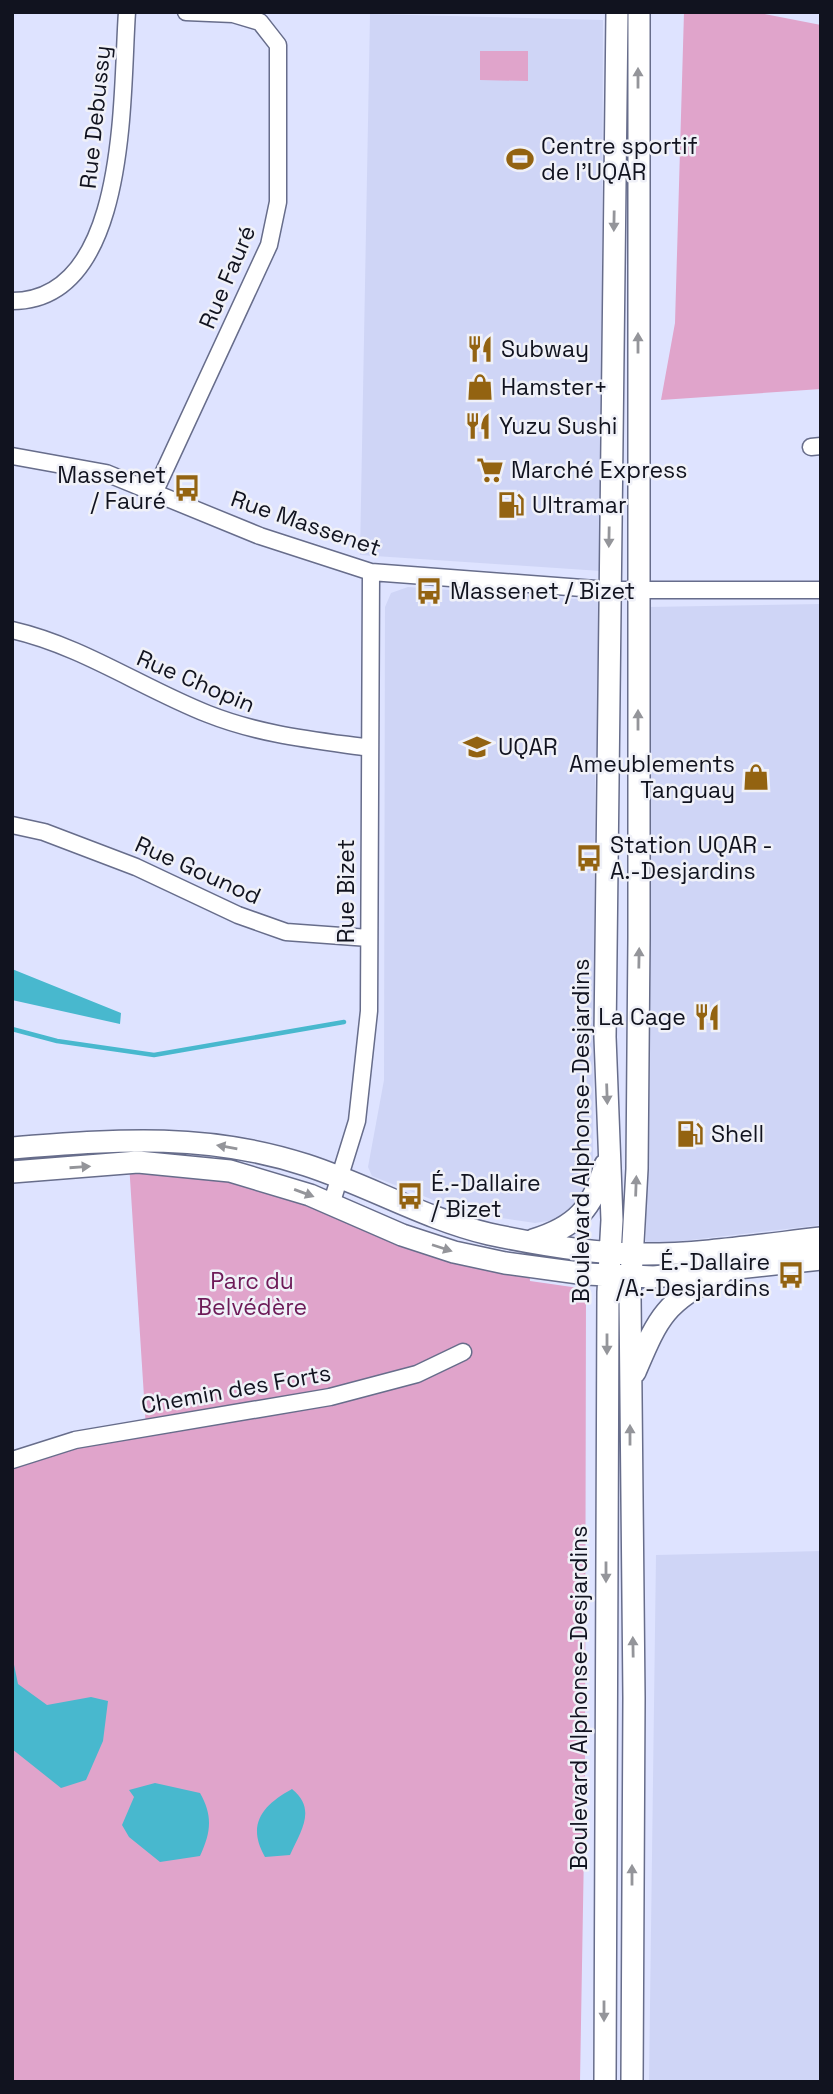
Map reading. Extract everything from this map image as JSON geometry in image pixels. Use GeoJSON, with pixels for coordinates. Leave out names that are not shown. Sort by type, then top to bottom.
{"type":"FeatureCollection","features":[{"type":"Feature","properties":{"kind":"main road","name":"Boulevard Alphonse-Desjardins"},"geometry":{"type":"LineString","coordinates":[[604,2082],[610,1251],[606,1037],[617,12]]}},
{"type":"Feature","properties":{"kind":"main road"},"geometry":{"type":"LineString","coordinates":[[632,2082],[631,1277],[639,938],[639,12]]}},
{"type":"Feature","properties":{"kind":"main road"},"geometry":{"type":"LineString","coordinates":[[12,1148],[130,1139],[204,1143],[306,1165],[427,1214],[487,1233],[527,1241],[633,1254],[821,1238]]}},
{"type":"Feature","properties":{"kind":"main road"},"geometry":{"type":"LineString","coordinates":[[527,1241],[565,1228],[587,1207],[595,1195],[609,1151]]}},
{"type":"Feature","properties":{"kind":"main road"},"geometry":{"type":"LineString","coordinates":[[12,1172],[138,1162],[230,1171],[257,1177],[402,1235],[454,1252],[505,1263],[609,1276],[631,1277],[732,1269],[821,1259]]}},
{"type":"Feature","properties":{"kind":"main road"},"geometry":{"type":"LineString","coordinates":[[631,1383],[657,1322],[671,1304],[732,1269]]}},
{"type":"Feature","properties":{"kind":"street","name":"Rue Debussy"},"geometry":{"type":"LineString","coordinates":[[12,300],[32,301],[55,291],[71,278],[85,257],[108,208],[116,177],[127,12]]}},
{"type":"Feature","properties":{"kind":"street","name":"Rue Fauré"},"geometry":{"type":"LineString","coordinates":[[155,491],[269,245],[278,202],[278,45],[260,22],[233,14],[186,12]]}},
{"type":"Feature","properties":{"kind":"street","name":"Rue Massenet"},"geometry":{"type":"LineString","coordinates":[[12,456],[106,473],[260,536],[371,572],[609,590],[821,590]]}},
{"type":"Feature","properties":{"kind":"street","name":"Rue Bizet"},"geometry":{"type":"LineString","coordinates":[[331,1205],[357,1121],[369,1011],[371,572]]}},
{"type":"Feature","properties":{"kind":"street","name":"Rue Chopin"},"geometry":{"type":"LineString","coordinates":[[12,630],[57,643],[206,713],[256,732],[370,748]]}},
{"type":"Feature","properties":{"kind":"street","name":"Rue Gounod"},"geometry":{"type":"LineString","coordinates":[[12,825],[44,832],[136,867],[238,915],[286,932],[369,938]]}},
{"type":"Feature","properties":{"kind":"street","name":"Chemin des Forts"},"geometry":{"type":"LineString","coordinates":[[12,1460],[75,1440],[330,1397],[417,1374],[463,1352]]}},
{"type":"Feature","properties":{"kind":"shaded area"},"geometry":{"type":"Polygon","coordinates":[[[370,14],[603,20],[601,571],[360,555],[370,14]]]}},
{"type":"Feature","properties":{"kind":"shaded area"},"geometry":{"type":"Polygon","coordinates":[[[408,587],[603,601],[601,712],[595,775],[593,1173],[587,1188],[571,1208],[554,1220],[535,1223],[488,1216],[441,1203],[372,1176],[368,1167],[384,1080],[385,607],[391,593],[408,587]]]}},
{"type":"Feature","properties":{"kind":"shaded area"},"geometry":{"type":"Polygon","coordinates":[[[821,604],[821,1225],[646,1245],[648,607],[821,604]]]}},
{"type":"Feature","properties":{"kind":"shaded area"},"geometry":{"type":"Polygon","coordinates":[[[821,1551],[821,2082],[649,2082],[656,1555],[821,1551]]]}},
{"type":"Feature","properties":{"kind":"green space"},"geometry":{"type":"Polygon","coordinates":[[[684,12],[754,12],[821,25],[821,389],[661,400],[675,323],[684,12]]]}},
{"type":"Feature","properties":{"kind":"green space"},"geometry":{"type":"Polygon","coordinates":[[[480,51],[528,51],[528,81],[480,80],[480,51]]]}},
{"type":"Feature","properties":{"kind":"green space","name":"Parc du Belvédère"},"geometry":{"type":"Polygon","coordinates":[[[129,1163],[230,1171],[529,1267],[530,1281],[586,1289],[585,1791],[580,2082],[12,2082],[12,1465],[146,1428],[129,1163]]]}},
{"type":"Feature","properties":{"kind":"water"},"geometry":{"type":"Polygon","coordinates":[[[12,969],[121,1013],[120,1024],[12,1000],[12,969]]]}},
{"type":"Feature","properties":{"kind":"water"},"geometry":{"type":"Polygon","coordinates":[[[12,1655],[18,1684],[47,1705],[91,1697],[108,1701],[103,1741],[86,1780],[61,1788],[12,1749],[12,1655]]]}},
{"type":"Feature","properties":{"kind":"water"},"geometry":{"type":"Polygon","coordinates":[[[155,1783],[200,1793],[207,1809],[209,1824],[200,1856],[160,1862],[129,1837],[122,1825],[134,1797],[129,1790],[155,1783]]]}},
{"type":"Feature","properties":{"kind":"water"},"geometry":{"type":"Polygon","coordinates":[[[292,1789],[304,1804],[302,1829],[290,1855],[265,1857],[257,1835],[260,1817],[273,1802],[292,1789]]]}},
{"type":"Feature","properties":{"kind":"waterway"},"geometry":{"type":"LineString","coordinates":[[12,1029],[57,1041],[154,1055],[344,1022]]}},
{"type":"Feature","properties":{"kind":"place","name":"Centre sportif de l'UQAR"},"geometry":{"type":"Point","coordinates":[520,159]}},
{"type":"Feature","properties":{"kind":"place","name":"Subway"},"geometry":{"type":"Point","coordinates":[480,349]}},
{"type":"Feature","properties":{"kind":"place","name":"Hamster+"},"geometry":{"type":"Point","coordinates":[480,387]}},
{"type":"Feature","properties":{"kind":"place","name":"Yuzu Sushi"},"geometry":{"type":"Point","coordinates":[478,426]}},
{"type":"Feature","properties":{"kind":"place","name":"Marché Express"},"geometry":{"type":"Point","coordinates":[490,470]}},
{"type":"Feature","properties":{"kind":"place","name":"Massenet / Fauré"},"geometry":{"type":"Point","coordinates":[187,488]}},
{"type":"Feature","properties":{"kind":"place","name":"Ultramar"},"geometry":{"type":"Point","coordinates":[511,505]}},
{"type":"Feature","properties":{"kind":"place","name":"Massenet / Bizet"},"geometry":{"type":"Point","coordinates":[429,591]}},
{"type":"Feature","properties":{"kind":"place","name":"UQAR"},"geometry":{"type":"Point","coordinates":[477,747]}},
{"type":"Feature","properties":{"kind":"place","name":"Ameublements Tanguay"},"geometry":{"type":"Point","coordinates":[756,777]}},
{"type":"Feature","properties":{"kind":"place","name":"Station UQAR - A.-Desjardins"},"geometry":{"type":"Point","coordinates":[589,858]}},
{"type":"Feature","properties":{"kind":"place","name":"La Cage"},"geometry":{"type":"Point","coordinates":[707,1017]}},
{"type":"Feature","properties":{"kind":"place","name":"Shell"},"geometry":{"type":"Point","coordinates":[690,1134]}},
{"type":"Feature","properties":{"kind":"place","name":"É.-Dallaire / Bizet"},"geometry":{"type":"Point","coordinates":[410,1196]}},
{"type":"Feature","properties":{"kind":"place","name":"É.-Dallaire /A.-Desjardins"},"geometry":{"type":"Point","coordinates":[791,1275]}}]}
